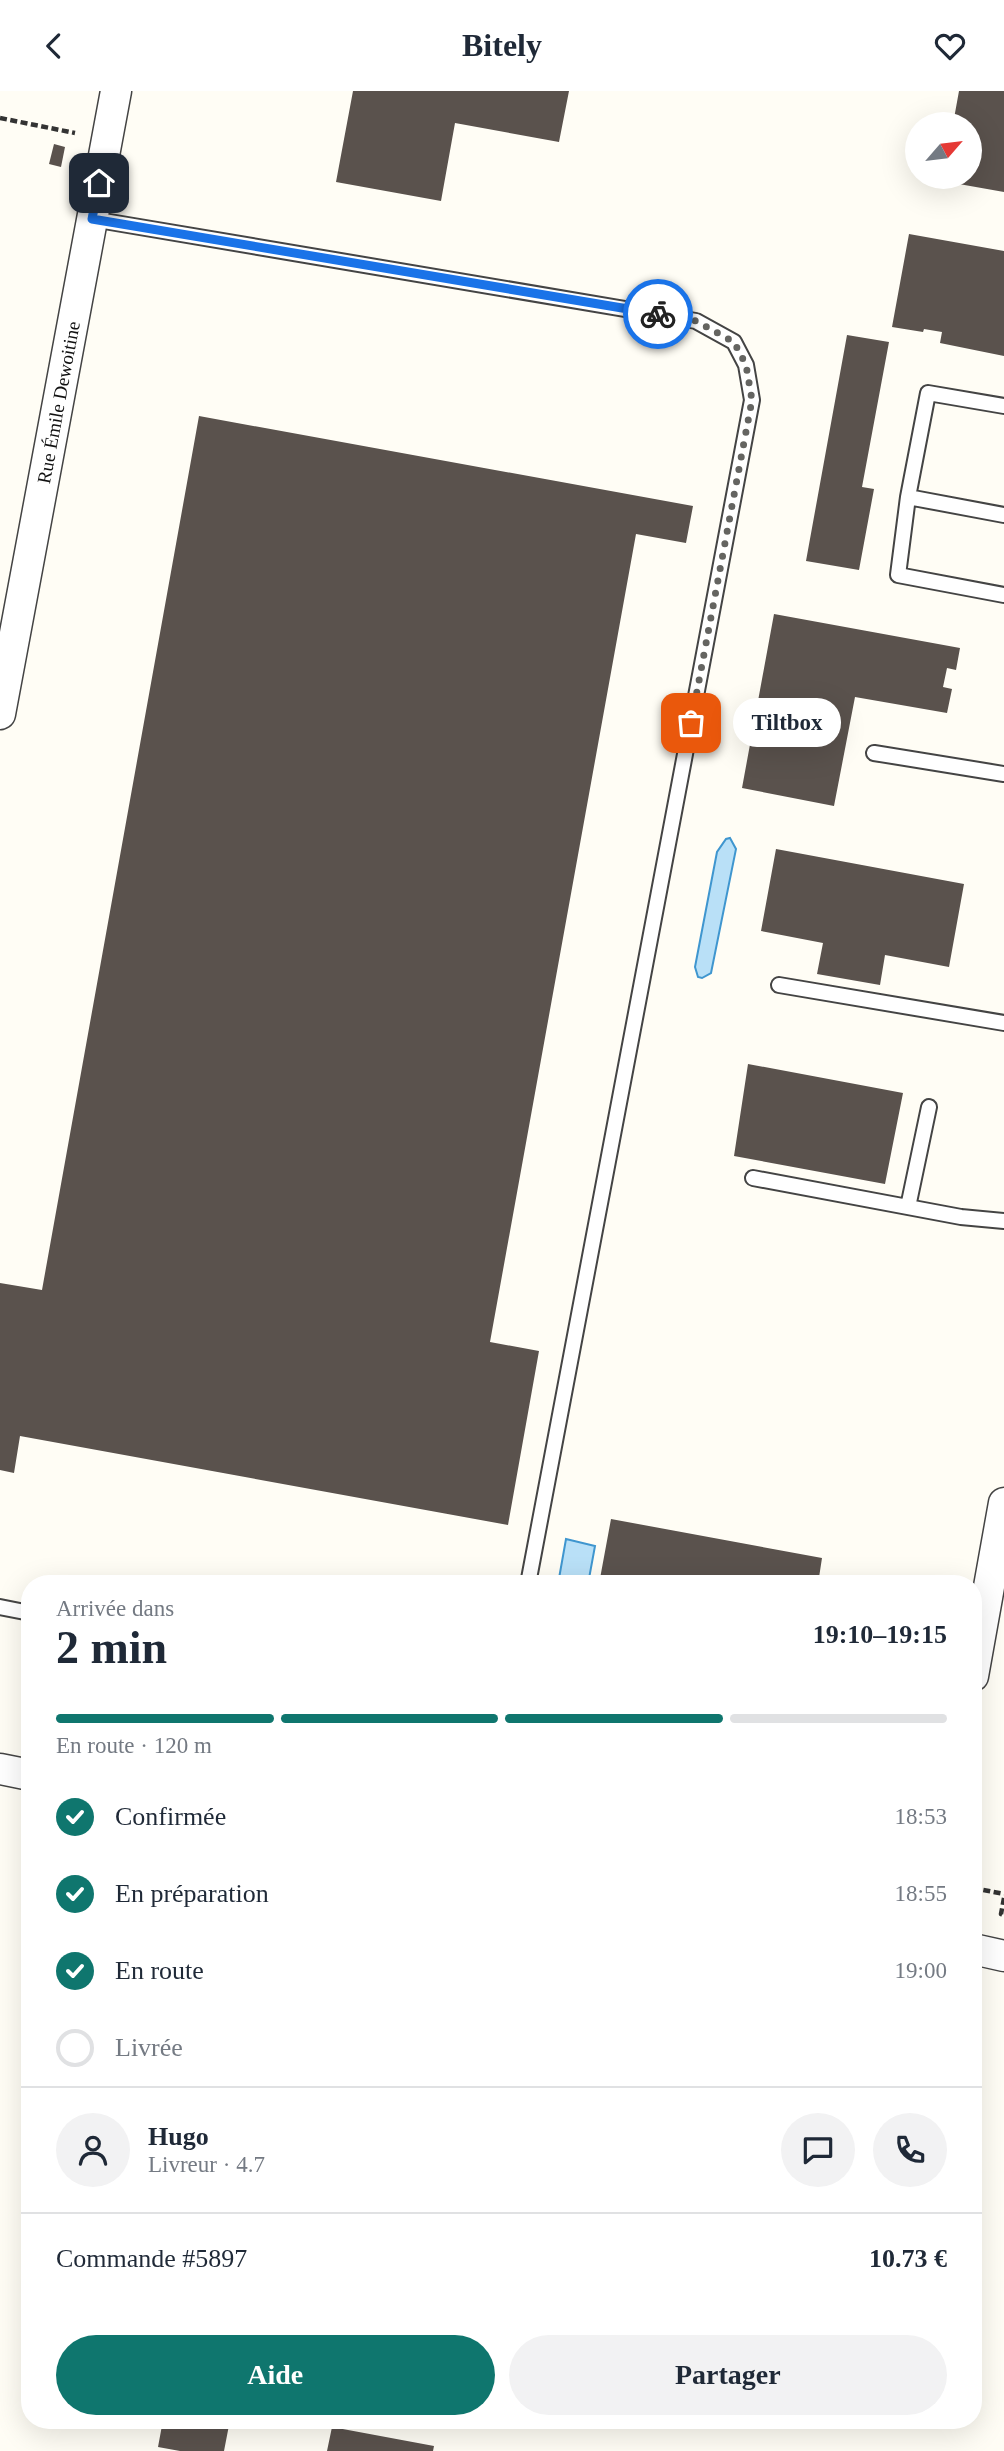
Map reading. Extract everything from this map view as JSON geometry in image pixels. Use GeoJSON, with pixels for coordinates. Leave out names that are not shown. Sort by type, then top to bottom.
{"type":"FeatureCollection","features":[{"type":"Feature","properties":{"kind":"street","name":"Rue Émile Dewoitine"},"geometry":{"type":"LineString","coordinates":[[0,714],[116,91]]}},
{"type":"Feature","properties":{"kind":"street"},"geometry":{"type":"LineString","coordinates":[[982,1626],[1004,1503]]}},
{"type":"Feature","properties":{"kind":"street"},"geometry":{"type":"LineString","coordinates":[[0,1769],[21,1773]]}},
{"type":"Feature","properties":{"kind":"street"},"geometry":{"type":"LineString","coordinates":[[982,1951],[1004,1955]]}},
{"type":"Feature","properties":{"kind":"lane"},"geometry":{"type":"LineString","coordinates":[[92,219],[696,321],[734,342],[746,365],[752,400],[530,1575]]}},
{"type":"Feature","properties":{"kind":"lane"},"geometry":{"type":"LineString","coordinates":[[1004,406],[928,393],[908,497],[898,575],[1004,594]]}},
{"type":"Feature","properties":{"kind":"lane"},"geometry":{"type":"LineString","coordinates":[[908,497],[1004,515]]}},
{"type":"Feature","properties":{"kind":"lane"},"geometry":{"type":"LineString","coordinates":[[874,753],[1004,774]]}},
{"type":"Feature","properties":{"kind":"lane"},"geometry":{"type":"LineString","coordinates":[[779,985],[1004,1023]]}},
{"type":"Feature","properties":{"kind":"lane"},"geometry":{"type":"LineString","coordinates":[[908,1207],[929,1107]]}},
{"type":"Feature","properties":{"kind":"lane"},"geometry":{"type":"LineString","coordinates":[[753,1178],[961,1217],[1004,1221]]}},
{"type":"Feature","properties":{"kind":"lane"},"geometry":{"type":"LineString","coordinates":[[0,1607],[21,1611]]}},
{"type":"Feature","properties":{"kind":"path"},"geometry":{"type":"LineString","coordinates":[[0,118],[106,139]]}},
{"type":"Feature","properties":{"kind":"path"},"geometry":{"type":"LineString","coordinates":[[982,1890],[1004,1896],[1001,1914],[1004,1915]]}},
{"type":"Feature","properties":{"kind":"water"},"geometry":{"type":"Polygon","coordinates":[[[730,838],[736,849],[711,973],[702,978],[698,977],[695,967],[717,852],[726,839],[730,838]]]}},
{"type":"Feature","properties":{"kind":"water"},"geometry":{"type":"Polygon","coordinates":[[[566,1539],[595,1546],[590,1575],[560,1575],[566,1539]]]}},
{"type":"Feature","properties":{"kind":"building"},"geometry":{"type":"Polygon","coordinates":[[[353,91],[569,91],[559,142],[455,123],[441,201],[336,182],[353,91]]]}},
{"type":"Feature","properties":{"kind":"building"},"geometry":{"type":"Polygon","coordinates":[[[959,91],[1004,91],[1004,192],[982,188],[982,112],[955,112],[959,91]]]}},
{"type":"Feature","properties":{"kind":"building"},"geometry":{"type":"Polygon","coordinates":[[[54,144],[65,147],[61,167],[49,164],[54,144]]]}},
{"type":"Feature","properties":{"kind":"building"},"geometry":{"type":"Polygon","coordinates":[[[909,234],[1004,251],[1004,356],[940,343],[942,332],[892,327],[909,234]]]}},
{"type":"Feature","properties":{"kind":"building"},"geometry":{"type":"Polygon","coordinates":[[[847,335],[889,342],[862,487],[874,489],[859,570],[806,561],[847,335]]]}},
{"type":"Feature","properties":{"kind":"building"},"geometry":{"type":"Polygon","coordinates":[[[199,416],[693,506],[686,543],[636,534],[490,1342],[539,1351],[508,1525],[20,1436],[14,1473],[0,1470],[0,1283],[42,1290],[199,416]]]}},
{"type":"Feature","properties":{"kind":"building"},"geometry":{"type":"Polygon","coordinates":[[[774,614],[960,648],[956,670],[947,668],[943,687],[952,689],[947,713],[855,697],[834,806],[742,788],[774,614]]]}},
{"type":"Feature","properties":{"kind":"building"},"geometry":{"type":"Polygon","coordinates":[[[776,849],[964,884],[949,967],[885,955],[880,985],[817,974],[823,943],[761,931],[776,849]]]}},
{"type":"Feature","properties":{"kind":"building"},"geometry":{"type":"Polygon","coordinates":[[[748,1064],[903,1093],[885,1184],[734,1156],[748,1064]]]}},
{"type":"Feature","properties":{"kind":"building"},"geometry":{"type":"Polygon","coordinates":[[[611,1519],[822,1558],[819,1575],[601,1575],[611,1519]]]}},
{"type":"Feature","properties":{"kind":"building"},"geometry":{"type":"Polygon","coordinates":[[[161,2429],[228,2429],[224,2451],[180,2451],[158,2447],[161,2429]]]}},
{"type":"Feature","properties":{"kind":"building"},"geometry":{"type":"Polygon","coordinates":[[[332,2429],[434,2446],[433,2451],[327,2451],[332,2429]]]}},
{"type":"Feature","properties":{"kind":"way so far"},"geometry":{"type":"LineString","coordinates":[[658,314],[696,321],[734,342],[746,365],[752,400],[691,723]]}},
{"type":"Feature","properties":{"kind":"place","name":"Tiltbox"},"geometry":{"type":"Point","coordinates":[691,723]}},
{"type":"Feature","properties":{"kind":"route"},"geometry":{"type":"LineString","coordinates":[[99,183],[92,219],[658,314]]}}]}
